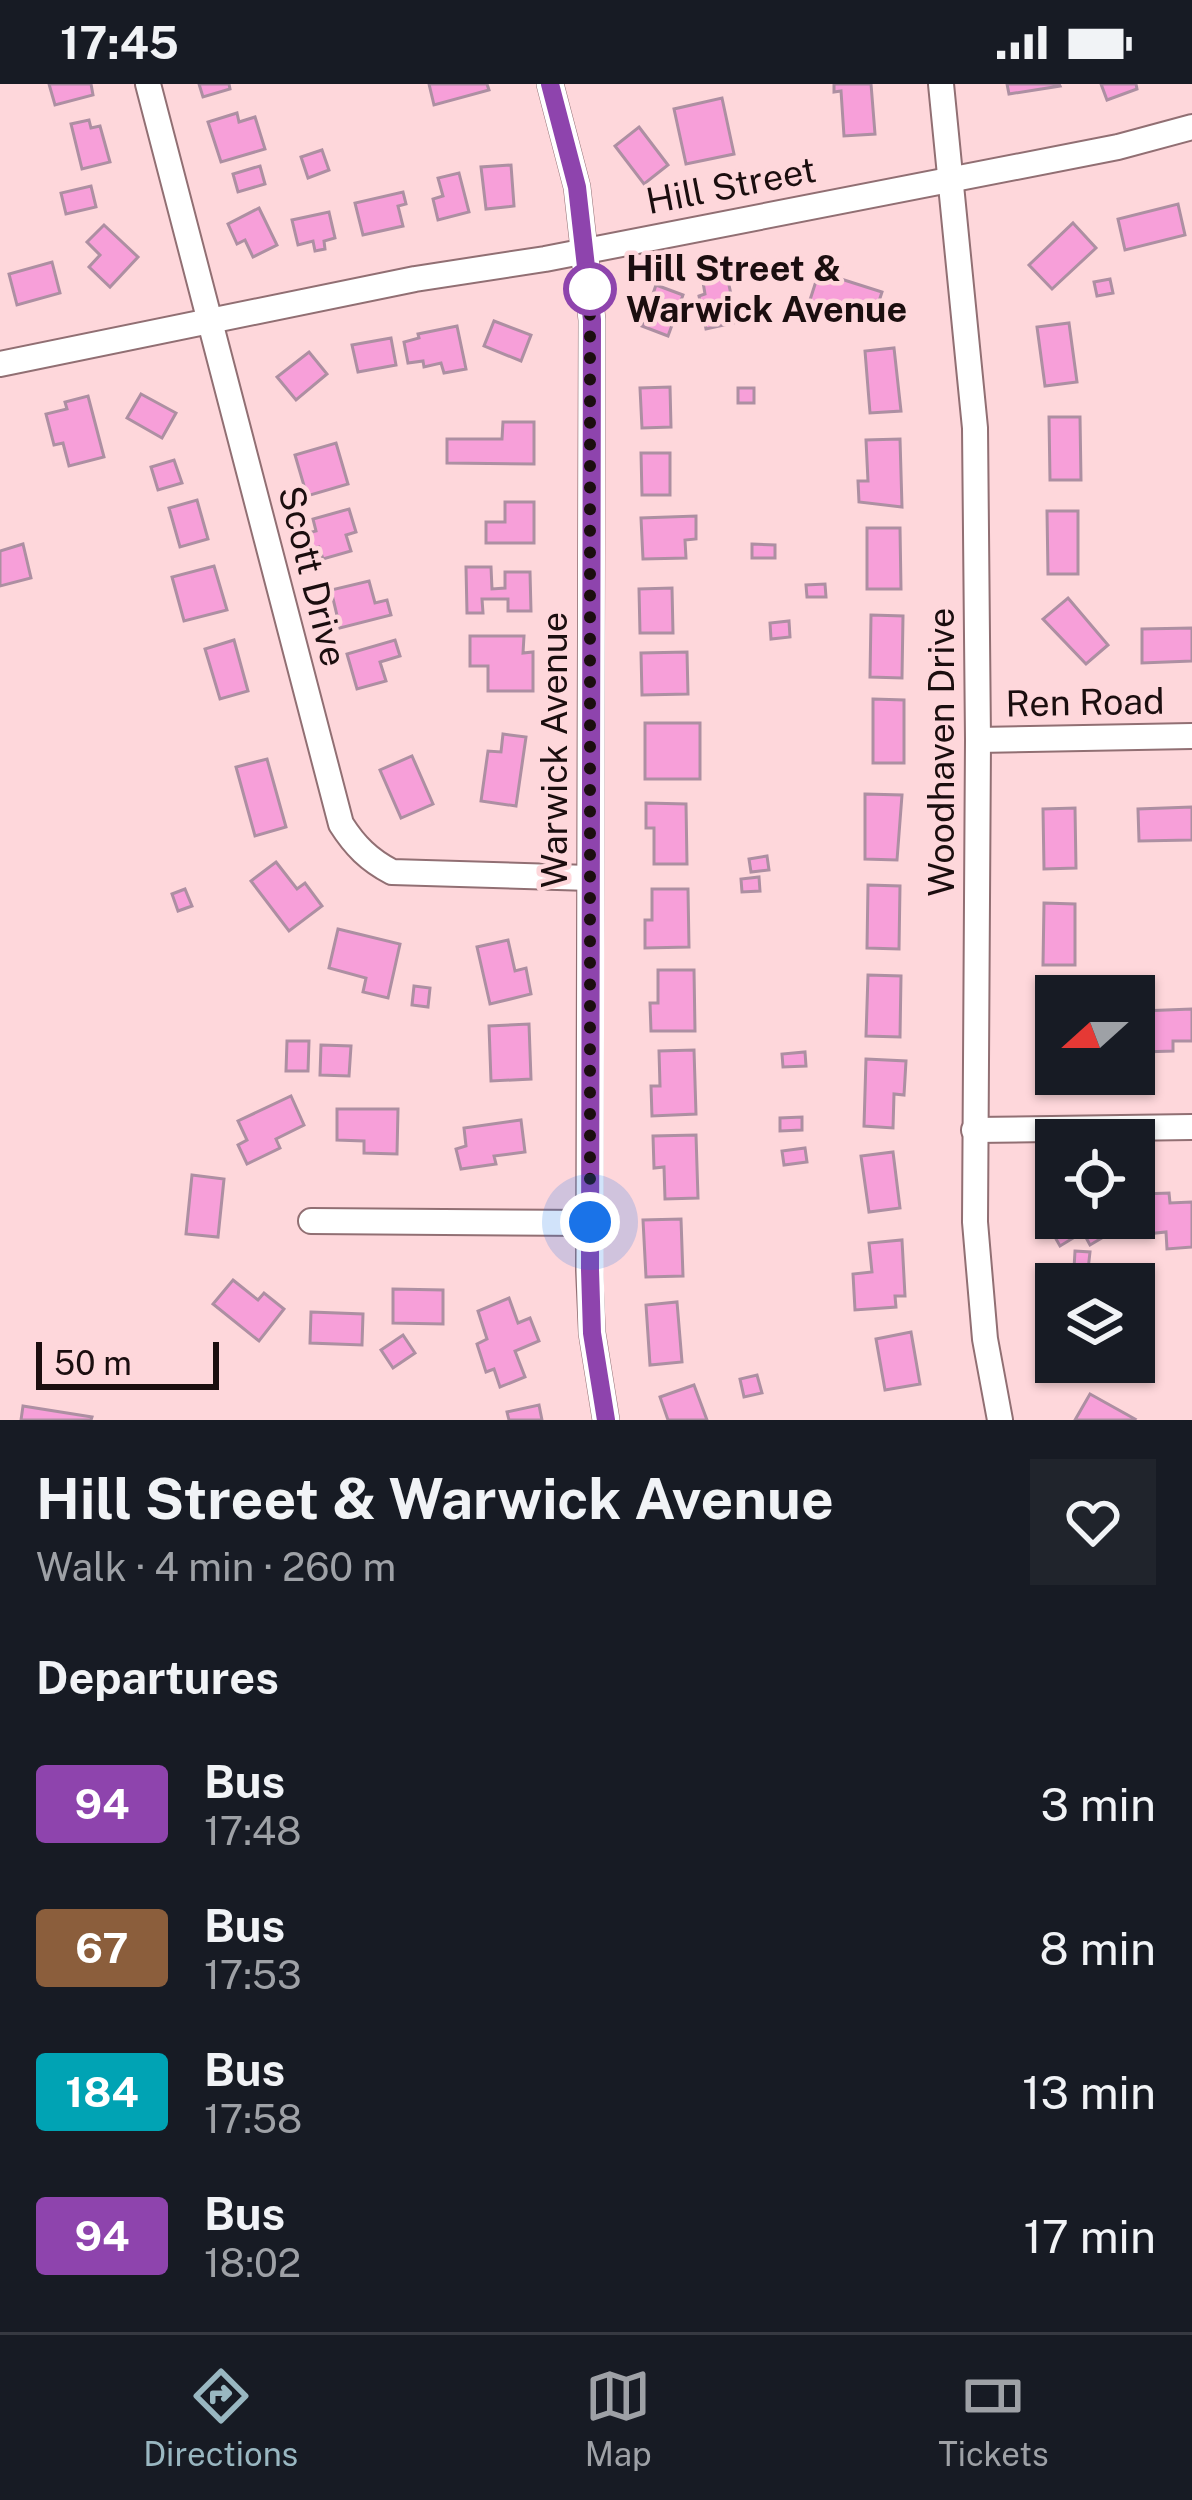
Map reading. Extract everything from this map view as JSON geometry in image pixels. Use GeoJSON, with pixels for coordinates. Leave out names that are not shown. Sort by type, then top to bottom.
{"type":"FeatureCollection","features":[{"type":"Feature","properties":{"kind":"street","name":"Scott Drive"},"geometry":{"type":"LineString","coordinates":[[148,84],[341,824],[373,862],[408,875],[590,878]]}},
{"type":"Feature","properties":{"kind":"street","name":"Warwick Avenue"},"geometry":{"type":"LineString","coordinates":[[550,84],[577,187],[592,320],[590,1222],[592,1333],[606,1420]]}},
{"type":"Feature","properties":{"kind":"street","name":"Woodhaven Drive"},"geometry":{"type":"LineString","coordinates":[[941,84],[975,428],[974,1130],[980,1299],[1000,1420]]}},
{"type":"Feature","properties":{"kind":"street","name":"Hill Street"},"geometry":{"type":"LineString","coordinates":[[0,364],[415,279],[1118,147],[1192,127]]}},
{"type":"Feature","properties":{"kind":"street","name":"Ren Road"},"geometry":{"type":"LineString","coordinates":[[978,740],[1192,736]]}},
{"type":"Feature","properties":{"kind":"street"},"geometry":{"type":"LineString","coordinates":[[974,1130],[1192,1126]]}},
{"type":"Feature","properties":{"kind":"street"},"geometry":{"type":"LineString","coordinates":[[311,1221],[590,1222]]}},
{"type":"Feature","properties":{"kind":"building"},"geometry":{"type":"Polygon","coordinates":[[[49,84],[91,84],[93,95],[55,105],[49,84]]]}},
{"type":"Feature","properties":{"kind":"building"},"geometry":{"type":"Polygon","coordinates":[[[199,84],[229,84],[230,89],[203,97],[199,84]]]}},
{"type":"Feature","properties":{"kind":"building"},"geometry":{"type":"Polygon","coordinates":[[[429,84],[487,84],[489,90],[434,105],[429,84]]]}},
{"type":"Feature","properties":{"kind":"building"},"geometry":{"type":"Polygon","coordinates":[[[834,84],[871,84],[875,134],[844,136],[841,91],[834,92],[834,84]]]}},
{"type":"Feature","properties":{"kind":"building"},"geometry":{"type":"Polygon","coordinates":[[[1007,84],[1059,84],[1060,86],[1009,94],[1007,84]]]}},
{"type":"Feature","properties":{"kind":"building"},"geometry":{"type":"Polygon","coordinates":[[[1101,84],[1136,84],[1137,89],[1107,100],[1101,84]]]}},
{"type":"Feature","properties":{"kind":"building"},"geometry":{"type":"Polygon","coordinates":[[[722,98],[734,154],[686,164],[674,109],[722,98]]]}},
{"type":"Feature","properties":{"kind":"building"},"geometry":{"type":"Polygon","coordinates":[[[237,113],[239,122],[255,117],[265,149],[221,162],[208,122],[237,113]]]}},
{"type":"Feature","properties":{"kind":"building"},"geometry":{"type":"Polygon","coordinates":[[[89,120],[91,128],[100,126],[110,162],[82,169],[71,124],[89,120]]]}},
{"type":"Feature","properties":{"kind":"building"},"geometry":{"type":"Polygon","coordinates":[[[639,127],[668,165],[644,184],[615,146],[639,127]]]}},
{"type":"Feature","properties":{"kind":"building"},"geometry":{"type":"Polygon","coordinates":[[[322,150],[329,170],[308,178],[301,157],[322,150]]]}},
{"type":"Feature","properties":{"kind":"building"},"geometry":{"type":"Polygon","coordinates":[[[511,165],[514,206],[486,209],[481,167],[511,165]]]}},
{"type":"Feature","properties":{"kind":"building"},"geometry":{"type":"Polygon","coordinates":[[[260,166],[265,184],[238,192],[233,174],[260,166]]]}},
{"type":"Feature","properties":{"kind":"building"},"geometry":{"type":"Polygon","coordinates":[[[459,173],[469,212],[438,220],[433,199],[443,196],[438,178],[459,173]]]}},
{"type":"Feature","properties":{"kind":"building"},"geometry":{"type":"Polygon","coordinates":[[[91,186],[96,207],[66,214],[61,193],[91,186]]]}},
{"type":"Feature","properties":{"kind":"building"},"geometry":{"type":"Polygon","coordinates":[[[403,192],[406,204],[398,206],[403,226],[363,235],[355,203],[403,192]]]}},
{"type":"Feature","properties":{"kind":"building"},"geometry":{"type":"Polygon","coordinates":[[[1178,204],[1185,235],[1125,250],[1118,219],[1178,204]]]}},
{"type":"Feature","properties":{"kind":"building"},"geometry":{"type":"Polygon","coordinates":[[[259,208],[277,245],[253,257],[245,240],[237,244],[228,224],[259,208]]]}},
{"type":"Feature","properties":{"kind":"building"},"geometry":{"type":"Polygon","coordinates":[[[329,212],[335,238],[324,241],[325,249],[315,251],[313,241],[298,245],[292,220],[329,212]]]}},
{"type":"Feature","properties":{"kind":"building"},"geometry":{"type":"Polygon","coordinates":[[[1073,223],[1096,248],[1052,289],[1029,265],[1073,223]]]}},
{"type":"Feature","properties":{"kind":"building"},"geometry":{"type":"Polygon","coordinates":[[[104,225],[138,257],[110,287],[89,267],[100,255],[87,242],[104,225]]]}},
{"type":"Feature","properties":{"kind":"building"},"geometry":{"type":"Polygon","coordinates":[[[52,262],[60,293],[17,305],[9,274],[52,262]]]}},
{"type":"Feature","properties":{"kind":"building"},"geometry":{"type":"Polygon","coordinates":[[[819,272],[882,292],[872,323],[809,303],[819,272]]]}},
{"type":"Feature","properties":{"kind":"building"},"geometry":{"type":"Polygon","coordinates":[[[727,276],[737,322],[706,329],[699,296],[705,294],[703,282],[727,276]]]}},
{"type":"Feature","properties":{"kind":"building"},"geometry":{"type":"Polygon","coordinates":[[[1110,279],[1113,293],[1097,296],[1094,282],[1110,279]]]}},
{"type":"Feature","properties":{"kind":"building"},"geometry":{"type":"Polygon","coordinates":[[[656,285],[683,295],[668,336],[642,326],[656,285]]]}},
{"type":"Feature","properties":{"kind":"building"},"geometry":{"type":"Polygon","coordinates":[[[494,321],[531,335],[521,361],[484,346],[494,321]]]}},
{"type":"Feature","properties":{"kind":"building"},"geometry":{"type":"Polygon","coordinates":[[[1069,323],[1077,382],[1045,386],[1037,327],[1069,323]]]}},
{"type":"Feature","properties":{"kind":"building"},"geometry":{"type":"Polygon","coordinates":[[[457,326],[466,369],[444,373],[441,363],[424,367],[423,361],[408,363],[404,342],[419,338],[418,334],[457,326]]]}},
{"type":"Feature","properties":{"kind":"building"},"geometry":{"type":"Polygon","coordinates":[[[391,338],[396,365],[358,372],[352,345],[391,338]]]}},
{"type":"Feature","properties":{"kind":"building"},"geometry":{"type":"Polygon","coordinates":[[[894,348],[901,411],[870,413],[865,351],[894,348]]]}},
{"type":"Feature","properties":{"kind":"building"},"geometry":{"type":"Polygon","coordinates":[[[309,352],[327,374],[296,400],[277,377],[309,352]]]}},
{"type":"Feature","properties":{"kind":"building"},"geometry":{"type":"Polygon","coordinates":[[[670,387],[671,427],[642,428],[640,388],[670,387]]]}},
{"type":"Feature","properties":{"kind":"building"},"geometry":{"type":"Polygon","coordinates":[[[738,388],[754,388],[754,403],[738,403],[738,388]]]}},
{"type":"Feature","properties":{"kind":"building"},"geometry":{"type":"Polygon","coordinates":[[[141,394],[176,413],[162,438],[127,418],[141,394]]]}},
{"type":"Feature","properties":{"kind":"building"},"geometry":{"type":"Polygon","coordinates":[[[88,396],[104,457],[69,466],[63,443],[54,445],[46,414],[67,409],[65,402],[88,396]]]}},
{"type":"Feature","properties":{"kind":"building"},"geometry":{"type":"Polygon","coordinates":[[[1049,417],[1080,417],[1081,480],[1050,480],[1049,417]]]}},
{"type":"Feature","properties":{"kind":"building"},"geometry":{"type":"Polygon","coordinates":[[[503,422],[534,422],[534,464],[447,463],[447,439],[502,439],[503,422]]]}},
{"type":"Feature","properties":{"kind":"building"},"geometry":{"type":"Polygon","coordinates":[[[900,439],[902,507],[859,502],[858,481],[868,481],[866,440],[900,439]]]}},
{"type":"Feature","properties":{"kind":"building"},"geometry":{"type":"Polygon","coordinates":[[[336,443],[348,484],[307,496],[295,455],[336,443]]]}},
{"type":"Feature","properties":{"kind":"building"},"geometry":{"type":"Polygon","coordinates":[[[641,453],[670,453],[670,495],[642,495],[641,453]]]}},
{"type":"Feature","properties":{"kind":"building"},"geometry":{"type":"Polygon","coordinates":[[[174,460],[182,483],[158,490],[151,467],[174,460]]]}},
{"type":"Feature","properties":{"kind":"building"},"geometry":{"type":"Polygon","coordinates":[[[197,500],[208,539],[180,547],[169,508],[197,500]]]}},
{"type":"Feature","properties":{"kind":"building"},"geometry":{"type":"Polygon","coordinates":[[[505,502],[534,502],[534,543],[486,543],[486,522],[505,522],[505,502]]]}},
{"type":"Feature","properties":{"kind":"building"},"geometry":{"type":"Polygon","coordinates":[[[349,509],[356,532],[346,535],[351,551],[323,559],[319,547],[312,549],[308,533],[316,531],[313,519],[349,509]]]}},
{"type":"Feature","properties":{"kind":"building"},"geometry":{"type":"Polygon","coordinates":[[[1047,511],[1078,511],[1078,574],[1048,574],[1047,511]]]}},
{"type":"Feature","properties":{"kind":"building"},"geometry":{"type":"Polygon","coordinates":[[[696,516],[696,539],[685,540],[686,558],[643,559],[641,518],[696,516]]]}},
{"type":"Feature","properties":{"kind":"building"},"geometry":{"type":"Polygon","coordinates":[[[867,528],[900,528],[901,589],[867,589],[867,528]]]}},
{"type":"Feature","properties":{"kind":"building"},"geometry":{"type":"Polygon","coordinates":[[[23,544],[31,578],[0,586],[0,551],[23,544]]]}},
{"type":"Feature","properties":{"kind":"building"},"geometry":{"type":"Polygon","coordinates":[[[752,544],[775,545],[775,558],[752,558],[752,544]]]}},
{"type":"Feature","properties":{"kind":"building"},"geometry":{"type":"Polygon","coordinates":[[[214,566],[227,610],[184,621],[172,577],[214,566]]]}},
{"type":"Feature","properties":{"kind":"building"},"geometry":{"type":"Polygon","coordinates":[[[466,567],[491,567],[492,589],[505,588],[505,572],[530,572],[531,611],[508,611],[508,599],[482,599],[483,613],[467,613],[466,567]]]}},
{"type":"Feature","properties":{"kind":"building"},"geometry":{"type":"Polygon","coordinates":[[[369,581],[375,603],[387,600],[391,615],[340,628],[331,590],[369,581]]]}},
{"type":"Feature","properties":{"kind":"building"},"geometry":{"type":"Polygon","coordinates":[[[825,584],[826,597],[807,597],[806,585],[825,584]]]}},
{"type":"Feature","properties":{"kind":"building"},"geometry":{"type":"Polygon","coordinates":[[[672,588],[673,633],[640,633],[639,589],[672,588]]]}},
{"type":"Feature","properties":{"kind":"building"},"geometry":{"type":"Polygon","coordinates":[[[1068,598],[1108,645],[1086,664],[1043,619],[1068,598]]]}},
{"type":"Feature","properties":{"kind":"building"},"geometry":{"type":"Polygon","coordinates":[[[871,615],[903,616],[902,678],[870,677],[871,615]]]}},
{"type":"Feature","properties":{"kind":"building"},"geometry":{"type":"Polygon","coordinates":[[[789,621],[790,637],[771,639],[770,623],[789,621]]]}},
{"type":"Feature","properties":{"kind":"building"},"geometry":{"type":"Polygon","coordinates":[[[1192,628],[1192,661],[1142,663],[1142,629],[1192,628]]]}},
{"type":"Feature","properties":{"kind":"building"},"geometry":{"type":"Polygon","coordinates":[[[470,636],[524,636],[523,653],[533,652],[533,691],[488,691],[488,666],[470,666],[470,636]]]}},
{"type":"Feature","properties":{"kind":"building"},"geometry":{"type":"Polygon","coordinates":[[[234,640],[248,691],[220,699],[205,649],[234,640]]]}},
{"type":"Feature","properties":{"kind":"building"},"geometry":{"type":"Polygon","coordinates":[[[395,640],[400,656],[380,662],[386,681],[357,689],[347,654],[395,640]]]}},
{"type":"Feature","properties":{"kind":"building"},"geometry":{"type":"Polygon","coordinates":[[[687,652],[688,694],[642,695],[641,653],[687,652]]]}},
{"type":"Feature","properties":{"kind":"building"},"geometry":{"type":"Polygon","coordinates":[[[873,699],[904,700],[904,763],[873,763],[873,699]]]}},
{"type":"Feature","properties":{"kind":"building"},"geometry":{"type":"Polygon","coordinates":[[[645,723],[700,723],[700,779],[645,779],[645,723]]]}},
{"type":"Feature","properties":{"kind":"building"},"geometry":{"type":"Polygon","coordinates":[[[503,734],[526,737],[516,806],[481,801],[488,751],[501,752],[503,734]]]}},
{"type":"Feature","properties":{"kind":"building"},"geometry":{"type":"Polygon","coordinates":[[[412,756],[433,804],[401,818],[380,770],[412,756]]]}},
{"type":"Feature","properties":{"kind":"building"},"geometry":{"type":"Polygon","coordinates":[[[267,759],[286,827],[255,836],[236,767],[267,759]]]}},
{"type":"Feature","properties":{"kind":"building"},"geometry":{"type":"Polygon","coordinates":[[[865,794],[902,795],[897,860],[865,859],[865,794]]]}},
{"type":"Feature","properties":{"kind":"building"},"geometry":{"type":"Polygon","coordinates":[[[646,803],[686,804],[687,864],[654,864],[654,828],[646,828],[646,803]]]}},
{"type":"Feature","properties":{"kind":"building"},"geometry":{"type":"Polygon","coordinates":[[[1192,807],[1192,840],[1139,841],[1138,809],[1192,807]]]}},
{"type":"Feature","properties":{"kind":"building"},"geometry":{"type":"Polygon","coordinates":[[[1075,808],[1076,868],[1044,869],[1043,809],[1075,808]]]}},
{"type":"Feature","properties":{"kind":"building"},"geometry":{"type":"Polygon","coordinates":[[[767,856],[769,870],[751,872],[749,859],[767,856]]]}},
{"type":"Feature","properties":{"kind":"building"},"geometry":{"type":"Polygon","coordinates":[[[276,862],[297,889],[305,883],[322,906],[289,931],[251,881],[276,862]]]}},
{"type":"Feature","properties":{"kind":"building"},"geometry":{"type":"Polygon","coordinates":[[[759,877],[760,891],[742,892],[741,879],[759,877]]]}},
{"type":"Feature","properties":{"kind":"building"},"geometry":{"type":"Polygon","coordinates":[[[868,885],[900,886],[899,949],[867,948],[868,885]]]}},
{"type":"Feature","properties":{"kind":"building"},"geometry":{"type":"Polygon","coordinates":[[[185,889],[192,906],[178,911],[172,894],[185,889]]]}},
{"type":"Feature","properties":{"kind":"building"},"geometry":{"type":"Polygon","coordinates":[[[652,889],[688,889],[689,947],[645,948],[645,920],[652,920],[652,889]]]}},
{"type":"Feature","properties":{"kind":"building"},"geometry":{"type":"Polygon","coordinates":[[[1044,903],[1075,904],[1075,965],[1043,965],[1044,903]]]}},
{"type":"Feature","properties":{"kind":"building"},"geometry":{"type":"Polygon","coordinates":[[[338,929],[400,944],[388,998],[363,992],[366,978],[329,968],[338,929]]]}},
{"type":"Feature","properties":{"kind":"building"},"geometry":{"type":"Polygon","coordinates":[[[508,940],[515,971],[526,968],[531,994],[490,1004],[477,947],[508,940]]]}},
{"type":"Feature","properties":{"kind":"building"},"geometry":{"type":"Polygon","coordinates":[[[658,970],[694,970],[695,1031],[651,1031],[650,1003],[658,1003],[658,970]]]}},
{"type":"Feature","properties":{"kind":"building"},"geometry":{"type":"Polygon","coordinates":[[[868,975],[901,976],[900,1037],[866,1036],[868,975]]]}},
{"type":"Feature","properties":{"kind":"building"},"geometry":{"type":"Polygon","coordinates":[[[414,986],[430,988],[428,1007],[412,1005],[414,986]]]}},
{"type":"Feature","properties":{"kind":"building"},"geometry":{"type":"Polygon","coordinates":[[[1192,1009],[1192,1041],[1173,1041],[1173,1051],[1155,1052],[1155,1010],[1192,1009]]]}},
{"type":"Feature","properties":{"kind":"building"},"geometry":{"type":"Polygon","coordinates":[[[529,1024],[531,1079],[491,1081],[489,1026],[529,1024]]]}},
{"type":"Feature","properties":{"kind":"building"},"geometry":{"type":"Polygon","coordinates":[[[287,1041],[309,1041],[308,1071],[286,1071],[287,1041]]]}},
{"type":"Feature","properties":{"kind":"building"},"geometry":{"type":"Polygon","coordinates":[[[321,1045],[351,1046],[349,1076],[320,1075],[321,1045]]]}},
{"type":"Feature","properties":{"kind":"building"},"geometry":{"type":"Polygon","coordinates":[[[694,1050],[696,1114],[652,1116],[651,1086],[660,1086],[659,1051],[694,1050]]]}},
{"type":"Feature","properties":{"kind":"building"},"geometry":{"type":"Polygon","coordinates":[[[805,1052],[806,1066],[783,1067],[782,1054],[805,1052]]]}},
{"type":"Feature","properties":{"kind":"building"},"geometry":{"type":"Polygon","coordinates":[[[866,1059],[906,1061],[904,1095],[894,1094],[893,1128],[864,1126],[866,1059]]]}},
{"type":"Feature","properties":{"kind":"building"},"geometry":{"type":"Polygon","coordinates":[[[291,1096],[304,1125],[276,1139],[280,1148],[247,1164],[238,1145],[247,1140],[238,1121],[291,1096]]]}},
{"type":"Feature","properties":{"kind":"building"},"geometry":{"type":"Polygon","coordinates":[[[337,1109],[398,1109],[397,1154],[364,1153],[364,1141],[337,1140],[337,1109]]]}},
{"type":"Feature","properties":{"kind":"building"},"geometry":{"type":"Polygon","coordinates":[[[802,1117],[802,1130],[780,1131],[780,1118],[802,1117]]]}},
{"type":"Feature","properties":{"kind":"building"},"geometry":{"type":"Polygon","coordinates":[[[521,1120],[525,1152],[494,1156],[496,1164],[461,1169],[456,1149],[466,1146],[464,1128],[521,1120]]]}},
{"type":"Feature","properties":{"kind":"building"},"geometry":{"type":"Polygon","coordinates":[[[696,1135],[698,1198],[665,1199],[664,1167],[654,1168],[653,1136],[696,1135]]]}},
{"type":"Feature","properties":{"kind":"building"},"geometry":{"type":"Polygon","coordinates":[[[805,1148],[807,1162],[784,1165],[782,1151],[805,1148]]]}},
{"type":"Feature","properties":{"kind":"building"},"geometry":{"type":"Polygon","coordinates":[[[893,1152],[900,1208],[869,1212],[861,1156],[893,1152]]]}},
{"type":"Feature","properties":{"kind":"building"},"geometry":{"type":"Polygon","coordinates":[[[192,1175],[224,1179],[218,1237],[186,1234],[192,1175]]]}},
{"type":"Feature","properties":{"kind":"building"},"geometry":{"type":"Polygon","coordinates":[[[1169,1193],[1170,1203],[1192,1202],[1192,1247],[1167,1249],[1166,1232],[1155,1233],[1155,1194],[1169,1193]]]}},
{"type":"Feature","properties":{"kind":"building"},"geometry":{"type":"Polygon","coordinates":[[[681,1219],[683,1276],[646,1277],[643,1220],[681,1219]]]}},
{"type":"Feature","properties":{"kind":"building"},"geometry":{"type":"Polygon","coordinates":[[[902,1240],[905,1296],[895,1296],[896,1307],[855,1310],[853,1274],[872,1272],[869,1243],[902,1240]]]}},
{"type":"Feature","properties":{"kind":"building"},"geometry":{"type":"Polygon","coordinates":[[[1075,1251],[1090,1252],[1089,1263],[1074,1263],[1075,1251]]]}},
{"type":"Feature","properties":{"kind":"building"},"geometry":{"type":"Polygon","coordinates":[[[233,1280],[258,1300],[264,1293],[284,1309],[259,1341],[213,1304],[233,1280]]]}},
{"type":"Feature","properties":{"kind":"building"},"geometry":{"type":"Polygon","coordinates":[[[393,1289],[443,1290],[443,1324],[393,1323],[393,1289]]]}},
{"type":"Feature","properties":{"kind":"building"},"geometry":{"type":"Polygon","coordinates":[[[509,1298],[518,1323],[530,1318],[539,1341],[515,1351],[525,1377],[500,1387],[494,1369],[486,1372],[477,1344],[487,1339],[478,1311],[509,1298]]]}},
{"type":"Feature","properties":{"kind":"building"},"geometry":{"type":"Polygon","coordinates":[[[677,1302],[682,1362],[650,1365],[646,1305],[677,1302]]]}},
{"type":"Feature","properties":{"kind":"building"},"geometry":{"type":"Polygon","coordinates":[[[311,1312],[363,1314],[362,1345],[310,1343],[311,1312]]]}},
{"type":"Feature","properties":{"kind":"building"},"geometry":{"type":"Polygon","coordinates":[[[911,1332],[920,1384],[885,1390],[876,1339],[911,1332]]]}},
{"type":"Feature","properties":{"kind":"building"},"geometry":{"type":"Polygon","coordinates":[[[403,1335],[415,1353],[393,1368],[381,1350],[403,1335]]]}},
{"type":"Feature","properties":{"kind":"building"},"geometry":{"type":"Polygon","coordinates":[[[757,1375],[762,1393],[744,1397],[740,1379],[757,1375]]]}},
{"type":"Feature","properties":{"kind":"building"},"geometry":{"type":"Polygon","coordinates":[[[694,1385],[707,1420],[668,1420],[660,1397],[694,1385]]]}},
{"type":"Feature","properties":{"kind":"building"},"geometry":{"type":"Polygon","coordinates":[[[1090,1394],[1135,1419],[1075,1420],[1090,1394]]]}},
{"type":"Feature","properties":{"kind":"building"},"geometry":{"type":"Polygon","coordinates":[[[539,1405],[542,1420],[509,1420],[507,1412],[539,1405]]]}},
{"type":"Feature","properties":{"kind":"building"},"geometry":{"type":"Polygon","coordinates":[[[23,1406],[92,1417],[21,1420],[23,1406]]]}},
{"type":"Feature","properties":{"kind":"bus line","name":"94"},"geometry":{"type":"LineString","coordinates":[[550,84],[577,187],[592,320],[590,1270],[592,1333],[606,1420]]}},
{"type":"Feature","properties":{"kind":"place","name":"Hill Street & Warwick Avenue"},"geometry":{"type":"Point","coordinates":[590,289]}},
{"type":"Feature","properties":{"kind":"route"},"geometry":{"type":"LineString","coordinates":[[590,289],[590,285],[592,320],[590,1222]]}}]}
